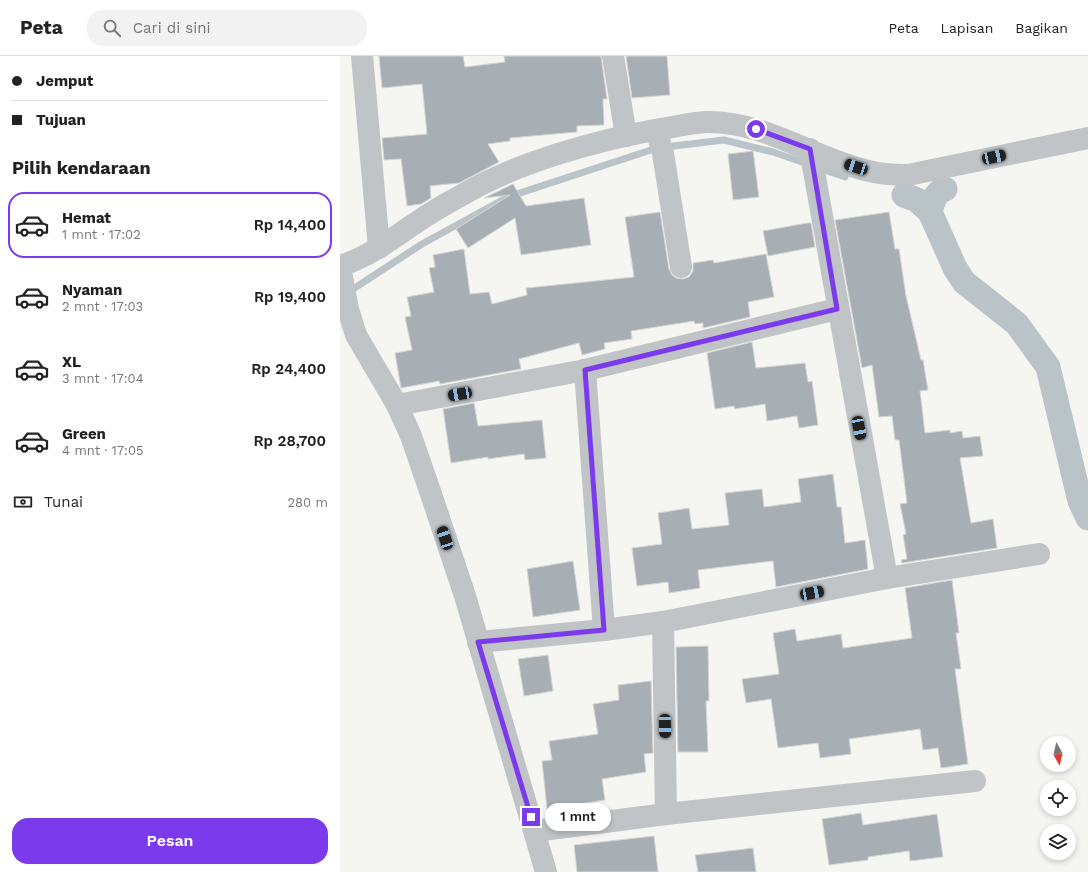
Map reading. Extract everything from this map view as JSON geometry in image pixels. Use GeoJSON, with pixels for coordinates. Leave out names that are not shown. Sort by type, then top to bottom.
{"type":"FeatureCollection","features":[{"type":"Feature","properties":{"kind":"street"},"geometry":{"type":"LineString","coordinates":[[362,56],[379,248]]}},
{"type":"Feature","properties":{"kind":"street"},"geometry":{"type":"LineString","coordinates":[[613,56],[626,136]]}},
{"type":"Feature","properties":{"kind":"street"},"geometry":{"type":"LineString","coordinates":[[546,872],[478,642],[426,480],[411,436],[397,405],[356,335],[348,309],[340,266],[379,248],[424,218],[496,177],[560,155],[626,136],[659,141],[708,122],[735,124],[756,129],[812,165],[865,170],[890,175],[908,175],[1088,138]]}},
{"type":"Feature","properties":{"kind":"street"},"geometry":{"type":"LineString","coordinates":[[659,141],[681,267]]}},
{"type":"Feature","properties":{"kind":"street"},"geometry":{"type":"LineString","coordinates":[[812,165],[887,578]]}},
{"type":"Feature","properties":{"kind":"street"},"geometry":{"type":"LineString","coordinates":[[397,405],[585,370],[837,309]]}},
{"type":"Feature","properties":{"kind":"street"},"geometry":{"type":"LineString","coordinates":[[585,370],[604,630]]}},
{"type":"Feature","properties":{"kind":"street"},"geometry":{"type":"LineString","coordinates":[[478,642],[604,630],[663,622],[887,578],[1039,554]]}},
{"type":"Feature","properties":{"kind":"street"},"geometry":{"type":"LineString","coordinates":[[663,622],[666,814]]}},
{"type":"Feature","properties":{"kind":"street"},"geometry":{"type":"LineString","coordinates":[[535,831],[666,814],[975,781]]}},
{"type":"Feature","properties":{"kind":"building"},"geometry":{"type":"Polygon","coordinates":[[[379,56],[463,56],[465,67],[505,62],[504,56],[601,56],[607,99],[603,99],[604,125],[577,126],[577,132],[510,138],[510,141],[488,144],[499,162],[459,183],[430,186],[431,198],[421,204],[407,206],[401,159],[384,160],[382,138],[427,134],[422,84],[382,88],[379,56]]]}},
{"type":"Feature","properties":{"kind":"building"},"geometry":{"type":"Polygon","coordinates":[[[626,56],[667,56],[670,95],[632,98],[626,56]]]}},
{"type":"Feature","properties":{"kind":"building"},"geometry":{"type":"Polygon","coordinates":[[[753,151],[759,197],[733,200],[728,154],[753,151]]]}},
{"type":"Feature","properties":{"kind":"building"},"geometry":{"type":"Polygon","coordinates":[[[513,184],[526,206],[584,198],[591,245],[521,255],[515,218],[468,248],[456,229],[510,195],[484,198],[513,184]]]}},
{"type":"Feature","properties":{"kind":"building"},"geometry":{"type":"Polygon","coordinates":[[[660,212],[669,269],[672,275],[676,278],[683,279],[689,277],[693,271],[693,263],[713,260],[714,263],[766,254],[774,297],[748,302],[750,317],[703,328],[703,323],[695,324],[694,321],[631,331],[632,339],[604,343],[605,349],[582,355],[579,343],[519,359],[521,369],[440,384],[439,381],[401,388],[395,353],[412,350],[405,317],[411,316],[407,297],[434,292],[429,268],[435,267],[433,255],[464,249],[470,294],[489,292],[492,304],[527,295],[526,288],[634,277],[625,217],[660,212]]]}},
{"type":"Feature","properties":{"kind":"building"},"geometry":{"type":"Polygon","coordinates":[[[889,212],[895,249],[899,249],[906,296],[921,360],[923,360],[928,390],[920,391],[925,433],[950,430],[950,433],[962,431],[963,438],[980,436],[983,456],[960,458],[971,523],[993,519],[997,548],[902,563],[901,560],[907,559],[903,535],[906,534],[900,504],[907,503],[899,440],[895,440],[892,416],[879,417],[872,365],[862,368],[835,220],[889,212]]]}},
{"type":"Feature","properties":{"kind":"building"},"geometry":{"type":"Polygon","coordinates":[[[811,223],[815,247],[768,256],[763,231],[811,223]]]}},
{"type":"Feature","properties":{"kind":"building"},"geometry":{"type":"Polygon","coordinates":[[[752,342],[756,368],[805,363],[808,382],[812,381],[818,425],[799,428],[797,416],[767,421],[765,404],[735,409],[734,406],[715,409],[707,353],[752,342]]]}},
{"type":"Feature","properties":{"kind":"building"},"geometry":{"type":"Polygon","coordinates":[[[474,403],[478,426],[542,420],[546,458],[525,460],[524,454],[488,459],[488,457],[451,463],[443,409],[474,403]]]}},
{"type":"Feature","properties":{"kind":"building"},"geometry":{"type":"Polygon","coordinates":[[[833,474],[837,507],[841,507],[845,543],[865,540],[868,569],[776,587],[773,561],[698,570],[700,588],[669,593],[668,582],[637,586],[632,548],[662,544],[658,513],[689,508],[692,529],[729,525],[725,493],[762,489],[764,507],[801,502],[798,479],[833,474]]]}},
{"type":"Feature","properties":{"kind":"building"},"geometry":{"type":"Polygon","coordinates":[[[573,561],[580,610],[533,617],[527,569],[573,561]]]}},
{"type":"Feature","properties":{"kind":"building"},"geometry":{"type":"Polygon","coordinates":[[[952,580],[959,633],[956,633],[961,669],[955,669],[968,764],[941,768],[938,748],[923,750],[920,729],[849,739],[851,754],[820,758],[818,743],[778,748],[771,699],[746,703],[742,679],[779,674],[773,633],[795,629],[797,641],[841,634],[843,648],[912,638],[905,588],[952,580]]]}},
{"type":"Feature","properties":{"kind":"building"},"geometry":{"type":"Polygon","coordinates":[[[708,646],[709,701],[706,701],[708,752],[678,752],[676,647],[708,646]]]}},
{"type":"Feature","properties":{"kind":"building"},"geometry":{"type":"Polygon","coordinates":[[[548,655],[553,691],[524,696],[518,659],[548,655]]]}},
{"type":"Feature","properties":{"kind":"building"},"geometry":{"type":"Polygon","coordinates":[[[651,681],[653,753],[644,754],[646,772],[602,779],[605,800],[547,809],[542,761],[552,760],[549,741],[598,734],[593,704],[619,700],[618,685],[651,681]]]}},
{"type":"Feature","properties":{"kind":"building"},"geometry":{"type":"Polygon","coordinates":[[[861,813],[863,825],[937,814],[943,857],[910,861],[909,851],[868,857],[868,860],[829,865],[822,819],[861,813]]]}},
{"type":"Feature","properties":{"kind":"building"},"geometry":{"type":"Polygon","coordinates":[[[654,836],[658,872],[577,872],[574,845],[654,836]]]}},
{"type":"Feature","properties":{"kind":"building"},"geometry":{"type":"Polygon","coordinates":[[[753,848],[756,872],[698,872],[695,855],[753,848]]]}},
{"type":"Feature","properties":{"kind":"waterway"},"geometry":{"type":"LineString","coordinates":[[347,293],[422,244],[508,197],[657,148],[724,140],[773,152],[845,177]]}},
{"type":"Feature","properties":{"kind":"waterway"},"geometry":{"type":"LineString","coordinates":[[930,212],[933,201],[939,192],[945,189]]}},
{"type":"Feature","properties":{"kind":"waterway"},"geometry":{"type":"LineString","coordinates":[[904,195],[917,200],[930,212],[955,268],[964,282],[1017,324],[1048,367],[1080,501],[1088,518]]}},
{"type":"Feature","properties":{"kind":"route"},"geometry":{"type":"LineString","coordinates":[[531,817],[478,642],[604,630],[585,370],[837,309],[814,183],[810,149],[756,129]]}}]}
